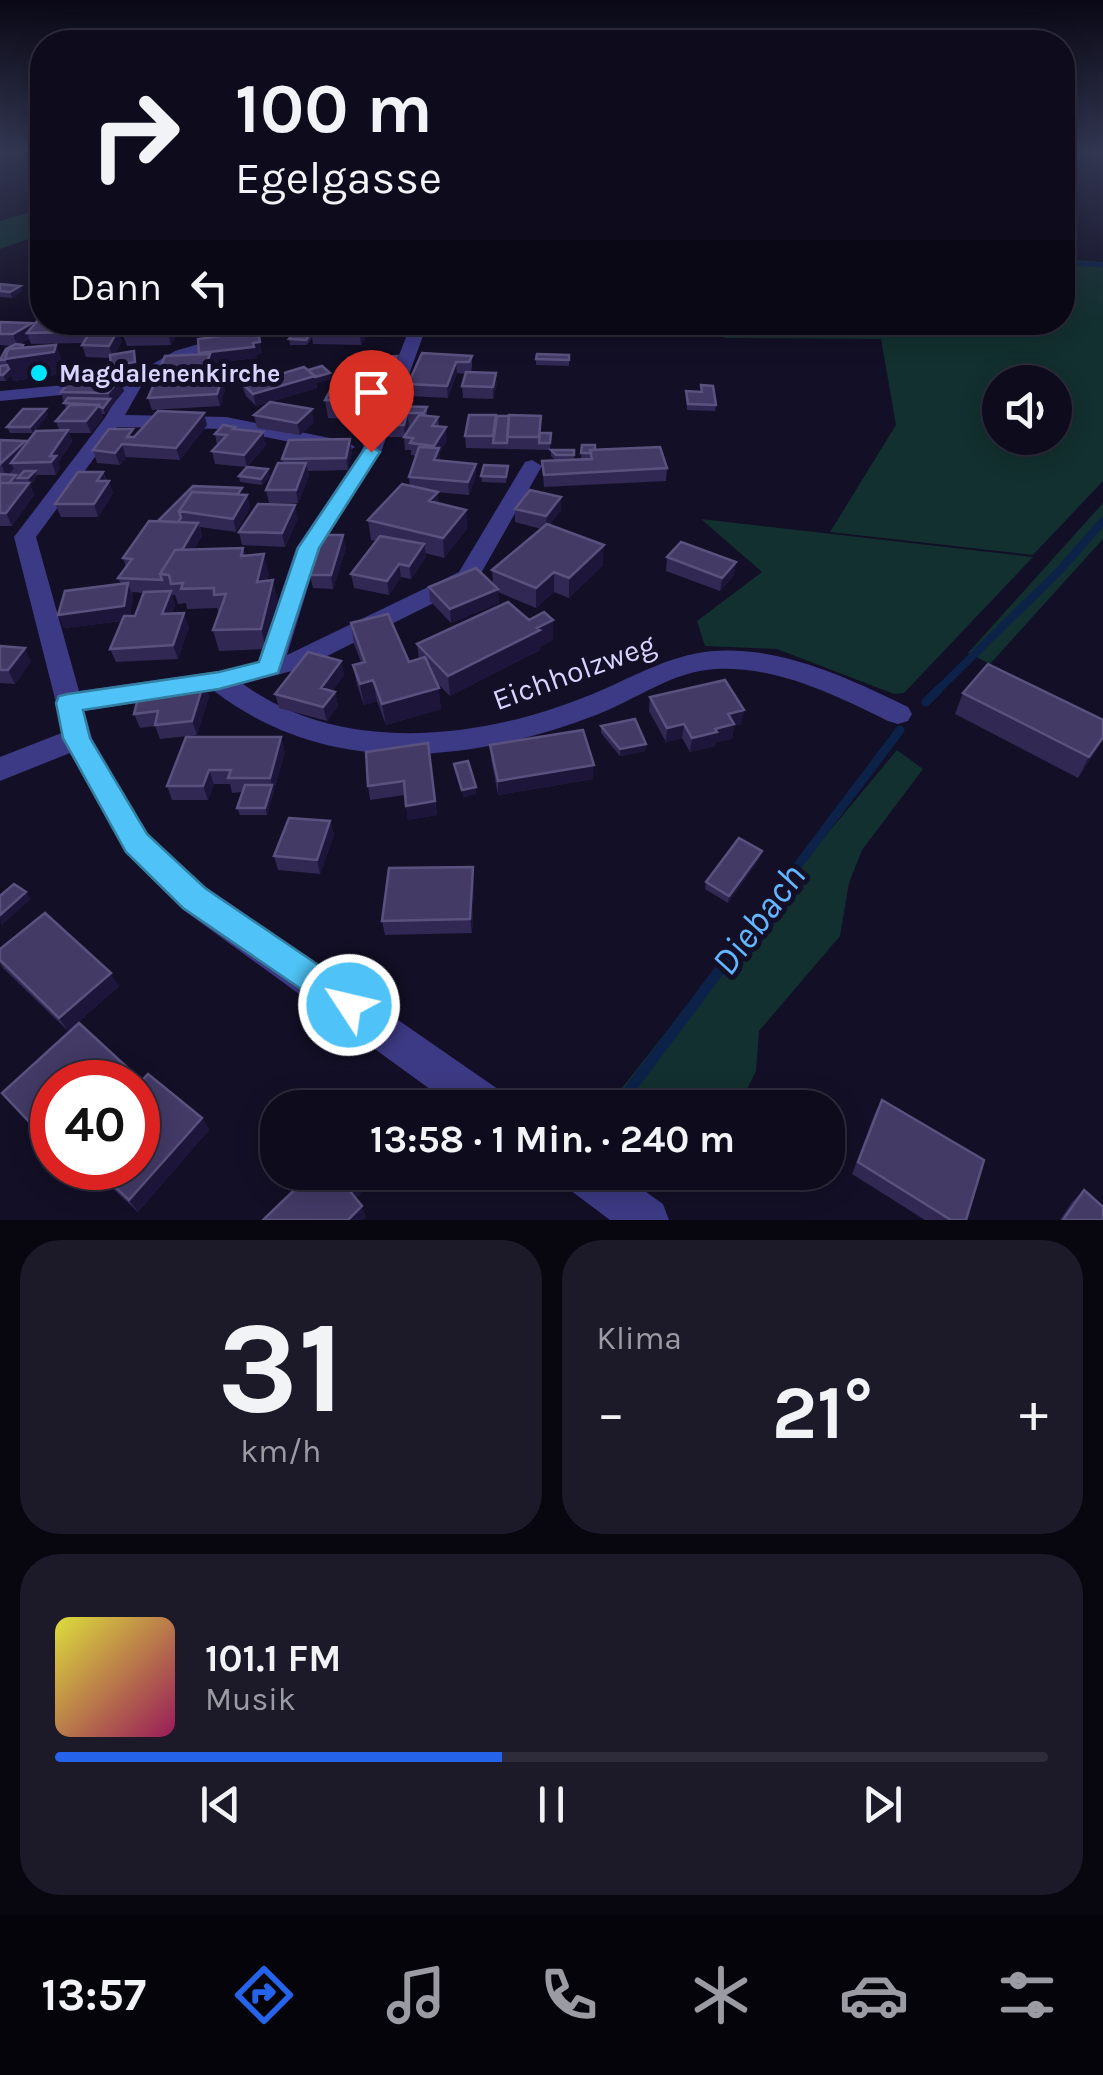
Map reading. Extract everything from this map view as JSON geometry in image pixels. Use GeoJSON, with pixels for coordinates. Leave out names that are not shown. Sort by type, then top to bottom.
{"type":"FeatureCollection","features":[{"type":"Feature","properties":{"kind":"street"},"geometry":{"type":"LineString","coordinates":[[25,538],[136,382],[206,335]]}},
{"type":"Feature","properties":{"kind":"street"},"geometry":{"type":"LineString","coordinates":[[180,354],[246,335]]}},
{"type":"Feature","properties":{"kind":"street"},"geometry":{"type":"LineString","coordinates":[[269,668],[308,548],[371,452],[415,335]]}},
{"type":"Feature","properties":{"kind":"street"},"geometry":{"type":"LineString","coordinates":[[2,398],[136,382]]}},
{"type":"Feature","properties":{"kind":"street"},"geometry":{"type":"LineString","coordinates":[[112,420],[226,423],[371,452]]}},
{"type":"Feature","properties":{"kind":"street"},"geometry":{"type":"LineString","coordinates":[[68,703],[219,681],[294,662],[468,577],[532,466]]}},
{"type":"Feature","properties":{"kind":"street"},"geometry":{"type":"LineString","coordinates":[[0,536],[25,538]]}},
{"type":"Feature","properties":{"kind":"street"},"geometry":{"type":"LineString","coordinates":[[25,538],[76,738],[136,843],[194,898],[466,1090]]}},
{"type":"Feature","properties":{"kind":"street","name":"Eichholzweg"},"geometry":{"type":"LineString","coordinates":[[219,681],[246,706],[291,729],[346,740],[406,743],[486,739],[581,710],[659,674],[715,660],[789,669],[898,714]]}},
{"type":"Feature","properties":{"kind":"street"},"geometry":{"type":"LineString","coordinates":[[0,769],[76,738]]}},
{"type":"Feature","properties":{"kind":"street"},"geometry":{"type":"LineString","coordinates":[[606,1190],[647,1220]]}},
{"type":"Feature","properties":{"kind":"green space"},"geometry":{"type":"Polygon","coordinates":[[[30,212],[30,238],[0,249],[0,221],[30,212]]]}},
{"type":"Feature","properties":{"kind":"green space"},"geometry":{"type":"Polygon","coordinates":[[[1075,260],[1103,262],[1103,481],[1033,555],[830,532],[896,425],[881,339],[721,335],[1075,335],[1075,260]]]}},
{"type":"Feature","properties":{"kind":"green space"},"geometry":{"type":"Polygon","coordinates":[[[1103,503],[1103,539],[990,664],[968,653],[1103,503]]]}},
{"type":"Feature","properties":{"kind":"green space"},"geometry":{"type":"Polygon","coordinates":[[[701,519],[1033,557],[904,693],[894,694],[777,649],[705,646],[697,621],[762,572],[701,519]]]}},
{"type":"Feature","properties":{"kind":"green space"},"geometry":{"type":"Polygon","coordinates":[[[897,750],[923,769],[862,850],[849,883],[840,936],[759,1031],[756,1071],[746,1090],[620,1090],[897,750]]]}},
{"type":"Feature","properties":{"kind":"building"},"geometry":{"type":"Polygon","coordinates":[[[0,284],[20,286],[10,292],[0,291],[0,284]]]}},
{"type":"Feature","properties":{"kind":"building"},"geometry":{"type":"Polygon","coordinates":[[[0,322],[30,323],[13,334],[0,334],[0,322]]]}},
{"type":"Feature","properties":{"kind":"building"},"geometry":{"type":"Polygon","coordinates":[[[88,335],[115,335],[109,346],[82,345],[88,335]]]}},
{"type":"Feature","properties":{"kind":"building"},"geometry":{"type":"Polygon","coordinates":[[[259,335],[260,342],[253,343],[254,347],[199,353],[198,339],[259,335]]]}},
{"type":"Feature","properties":{"kind":"building"},"geometry":{"type":"Polygon","coordinates":[[[292,335],[309,335],[306,340],[289,339],[292,335]]]}},
{"type":"Feature","properties":{"kind":"building"},"geometry":{"type":"Polygon","coordinates":[[[23,345],[8,349],[5,360],[0,360],[6,349],[23,345]]]}},
{"type":"Feature","properties":{"kind":"building"},"geometry":{"type":"Polygon","coordinates":[[[56,345],[54,352],[5,359],[8,349],[56,345]]]}},
{"type":"Feature","properties":{"kind":"building"},"geometry":{"type":"Polygon","coordinates":[[[134,351],[135,362],[111,366],[110,355],[134,351]]]}},
{"type":"Feature","properties":{"kind":"building"},"geometry":{"type":"Polygon","coordinates":[[[422,353],[472,356],[469,362],[456,362],[447,386],[408,384],[422,353]]]}},
{"type":"Feature","properties":{"kind":"building"},"geometry":{"type":"Polygon","coordinates":[[[210,354],[206,366],[160,368],[165,356],[210,354]]]}},
{"type":"Feature","properties":{"kind":"building"},"geometry":{"type":"Polygon","coordinates":[[[537,354],[569,355],[569,360],[536,359],[537,354]]]}},
{"type":"Feature","properties":{"kind":"building"},"geometry":{"type":"Polygon","coordinates":[[[397,356],[376,402],[325,400],[348,358],[397,356]]]}},
{"type":"Feature","properties":{"kind":"building"},"geometry":{"type":"Polygon","coordinates":[[[7,365],[9,369],[0,375],[0,366],[7,365]]]}},
{"type":"Feature","properties":{"kind":"building"},"geometry":{"type":"Polygon","coordinates":[[[322,366],[330,373],[315,377],[308,370],[322,366]]]}},
{"type":"Feature","properties":{"kind":"building"},"geometry":{"type":"Polygon","coordinates":[[[304,367],[315,376],[253,394],[244,385],[304,367]]]}},
{"type":"Feature","properties":{"kind":"building"},"geometry":{"type":"Polygon","coordinates":[[[261,371],[261,380],[242,382],[242,375],[261,371]]]}},
{"type":"Feature","properties":{"kind":"building"},"geometry":{"type":"Polygon","coordinates":[[[466,372],[496,373],[493,387],[462,386],[466,372]]]}},
{"type":"Feature","properties":{"kind":"building"},"geometry":{"type":"Polygon","coordinates":[[[73,378],[120,379],[108,393],[61,392],[73,378]]]}},
{"type":"Feature","properties":{"kind":"building"},"geometry":{"type":"Polygon","coordinates":[[[222,379],[217,394],[148,398],[155,382],[222,379]]]}},
{"type":"Feature","properties":{"kind":"building"},"geometry":{"type":"Polygon","coordinates":[[[701,385],[713,386],[716,405],[688,404],[686,391],[702,392],[701,385]]]}},
{"type":"Feature","properties":{"kind":"building"},"geometry":{"type":"Polygon","coordinates":[[[68,398],[110,399],[103,408],[64,403],[68,398]]]}},
{"type":"Feature","properties":{"kind":"building"},"geometry":{"type":"Polygon","coordinates":[[[270,402],[312,409],[297,423],[254,415],[270,402]]]}},
{"type":"Feature","properties":{"kind":"building"},"geometry":{"type":"Polygon","coordinates":[[[70,405],[99,405],[86,421],[56,421],[70,405]]]}},
{"type":"Feature","properties":{"kind":"building"},"geometry":{"type":"Polygon","coordinates":[[[390,406],[427,407],[424,413],[407,413],[404,425],[384,425],[390,406]]]}},
{"type":"Feature","properties":{"kind":"building"},"geometry":{"type":"Polygon","coordinates":[[[23,409],[46,409],[30,427],[7,427],[23,409]]]}},
{"type":"Feature","properties":{"kind":"building"},"geometry":{"type":"Polygon","coordinates":[[[158,411],[204,413],[176,448],[122,444],[115,453],[93,450],[109,429],[133,429],[127,437],[134,437],[158,411]]]}},
{"type":"Feature","properties":{"kind":"building"},"geometry":{"type":"Polygon","coordinates":[[[419,415],[438,417],[432,426],[446,427],[434,446],[410,443],[413,438],[404,437],[419,415]]]}},
{"type":"Feature","properties":{"kind":"building"},"geometry":{"type":"Polygon","coordinates":[[[469,415],[496,415],[493,436],[465,436],[469,415]]]}},
{"type":"Feature","properties":{"kind":"building"},"geometry":{"type":"Polygon","coordinates":[[[509,415],[541,416],[539,437],[507,437],[509,415]]]}},
{"type":"Feature","properties":{"kind":"building"},"geometry":{"type":"Polygon","coordinates":[[[497,416],[509,416],[507,443],[493,443],[497,416]]]}},
{"type":"Feature","properties":{"kind":"building"},"geometry":{"type":"Polygon","coordinates":[[[223,425],[263,432],[244,455],[212,451],[227,435],[215,434],[223,425]]]}},
{"type":"Feature","properties":{"kind":"building"},"geometry":{"type":"Polygon","coordinates":[[[68,430],[50,456],[56,456],[51,462],[11,463],[36,431],[68,430]]]}},
{"type":"Feature","properties":{"kind":"building"},"geometry":{"type":"Polygon","coordinates":[[[540,433],[551,433],[550,443],[539,443],[540,433]]]}},
{"type":"Feature","properties":{"kind":"building"},"geometry":{"type":"Polygon","coordinates":[[[350,439],[346,458],[282,459],[289,440],[350,439]]]}},
{"type":"Feature","properties":{"kind":"building"},"geometry":{"type":"Polygon","coordinates":[[[0,440],[25,441],[0,464],[0,440]]]}},
{"type":"Feature","properties":{"kind":"building"},"geometry":{"type":"Polygon","coordinates":[[[582,445],[595,445],[595,450],[581,453],[582,445]]]}},
{"type":"Feature","properties":{"kind":"building"},"geometry":{"type":"Polygon","coordinates":[[[419,447],[439,448],[434,460],[476,464],[468,482],[409,477],[419,447]]]}},
{"type":"Feature","properties":{"kind":"building"},"geometry":{"type":"Polygon","coordinates":[[[660,447],[667,468],[544,475],[542,461],[592,459],[590,450],[660,447]]]}},
{"type":"Feature","properties":{"kind":"building"},"geometry":{"type":"Polygon","coordinates":[[[551,450],[574,450],[574,455],[556,455],[551,450]]]}},
{"type":"Feature","properties":{"kind":"building"},"geometry":{"type":"Polygon","coordinates":[[[278,463],[306,463],[296,490],[266,490],[278,463]]]}},
{"type":"Feature","properties":{"kind":"building"},"geometry":{"type":"Polygon","coordinates":[[[484,465],[508,466],[506,477],[481,476],[484,465]]]}},
{"type":"Feature","properties":{"kind":"building"},"geometry":{"type":"Polygon","coordinates":[[[247,467],[268,469],[261,479],[239,476],[247,467]]]}},
{"type":"Feature","properties":{"kind":"building"},"geometry":{"type":"Polygon","coordinates":[[[24,471],[35,471],[28,478],[18,478],[24,471]]]}},
{"type":"Feature","properties":{"kind":"building"},"geometry":{"type":"Polygon","coordinates":[[[78,472],[103,472],[97,481],[109,481],[94,504],[55,504],[78,472]]]}},
{"type":"Feature","properties":{"kind":"building"},"geometry":{"type":"Polygon","coordinates":[[[0,474],[16,475],[9,483],[0,483],[0,474]]]}},
{"type":"Feature","properties":{"kind":"building"},"geometry":{"type":"Polygon","coordinates":[[[0,483],[29,483],[6,513],[0,513],[0,483]]]}},
{"type":"Feature","properties":{"kind":"building"},"geometry":{"type":"Polygon","coordinates":[[[402,484],[438,492],[429,501],[466,510],[443,538],[368,520],[402,484]]]}},
{"type":"Feature","properties":{"kind":"building"},"geometry":{"type":"Polygon","coordinates":[[[193,486],[242,488],[238,494],[192,492],[179,511],[178,522],[158,521],[193,486]]]}},
{"type":"Feature","properties":{"kind":"building"},"geometry":{"type":"Polygon","coordinates":[[[530,490],[561,497],[546,516],[515,509],[530,490]]]}},
{"type":"Feature","properties":{"kind":"building"},"geometry":{"type":"Polygon","coordinates":[[[192,492],[247,495],[233,519],[179,511],[192,492]]]}},
{"type":"Feature","properties":{"kind":"building"},"geometry":{"type":"Polygon","coordinates":[[[258,504],[295,505],[282,533],[239,532],[258,504]]]}},
{"type":"Feature","properties":{"kind":"building"},"geometry":{"type":"Polygon","coordinates":[[[149,521],[198,523],[182,550],[175,550],[160,574],[162,580],[118,578],[132,559],[123,558],[149,521]]]}},
{"type":"Feature","properties":{"kind":"building"},"geometry":{"type":"Polygon","coordinates":[[[547,524],[604,545],[569,578],[554,572],[536,588],[492,570],[547,524]]]}},
{"type":"Feature","properties":{"kind":"building"},"geometry":{"type":"Polygon","coordinates":[[[324,535],[343,535],[331,575],[310,575],[324,535]]]}},
{"type":"Feature","properties":{"kind":"building"},"geometry":{"type":"Polygon","coordinates":[[[380,536],[424,544],[409,566],[399,564],[387,581],[351,574],[380,536]]]}},
{"type":"Feature","properties":{"kind":"building"},"geometry":{"type":"Polygon","coordinates":[[[681,542],[736,562],[722,578],[667,557],[681,542]]]}},
{"type":"Feature","properties":{"kind":"building"},"geometry":{"type":"Polygon","coordinates":[[[243,548],[241,556],[264,554],[257,582],[273,580],[261,629],[213,630],[226,594],[214,595],[214,588],[181,589],[183,583],[171,584],[169,575],[160,574],[175,550],[243,548]]]}},
{"type":"Feature","properties":{"kind":"building"},"geometry":{"type":"Polygon","coordinates":[[[476,568],[498,589],[450,609],[429,587],[476,568]]]}},
{"type":"Feature","properties":{"kind":"building"},"geometry":{"type":"Polygon","coordinates":[[[128,583],[124,606],[58,615],[65,591],[128,583]]]}},
{"type":"Feature","properties":{"kind":"building"},"geometry":{"type":"Polygon","coordinates":[[[171,591],[162,614],[184,613],[173,645],[110,649],[124,616],[135,616],[144,592],[171,591]]]}},
{"type":"Feature","properties":{"kind":"building"},"geometry":{"type":"Polygon","coordinates":[[[508,602],[529,620],[544,612],[553,620],[448,676],[417,644],[508,602]]]}},
{"type":"Feature","properties":{"kind":"building"},"geometry":{"type":"Polygon","coordinates":[[[388,614],[409,662],[425,657],[439,688],[382,704],[373,680],[360,684],[353,665],[365,662],[351,623],[388,614]]]}},
{"type":"Feature","properties":{"kind":"building"},"geometry":{"type":"Polygon","coordinates":[[[0,646],[25,648],[8,670],[0,670],[0,646]]]}},
{"type":"Feature","properties":{"kind":"building"},"geometry":{"type":"Polygon","coordinates":[[[308,652],[341,661],[321,688],[335,692],[323,707],[275,694],[308,652]]]}},
{"type":"Feature","properties":{"kind":"building"},"geometry":{"type":"Polygon","coordinates":[[[988,664],[1103,720],[1103,737],[1089,757],[963,693],[988,664]]]}},
{"type":"Feature","properties":{"kind":"building"},"geometry":{"type":"Polygon","coordinates":[[[725,680],[744,710],[728,714],[734,724],[692,738],[684,724],[667,728],[650,697],[725,680]]]}},
{"type":"Feature","properties":{"kind":"building"},"geometry":{"type":"Polygon","coordinates":[[[204,682],[192,721],[155,725],[158,711],[134,714],[140,690],[204,682]]]}},
{"type":"Feature","properties":{"kind":"building"},"geometry":{"type":"Polygon","coordinates":[[[635,719],[646,744],[620,749],[601,726],[635,719]]]}},
{"type":"Feature","properties":{"kind":"building"},"geometry":{"type":"Polygon","coordinates":[[[583,730],[594,765],[498,781],[490,745],[583,730]]]}},
{"type":"Feature","properties":{"kind":"building"},"geometry":{"type":"Polygon","coordinates":[[[186,737],[281,737],[270,778],[228,778],[231,770],[209,770],[203,786],[167,786],[186,737]]]}},
{"type":"Feature","properties":{"kind":"building"},"geometry":{"type":"Polygon","coordinates":[[[428,743],[435,801],[406,806],[404,781],[368,786],[366,752],[428,743]]]}},
{"type":"Feature","properties":{"kind":"building"},"geometry":{"type":"Polygon","coordinates":[[[468,761],[476,787],[462,790],[454,764],[468,761]]]}},
{"type":"Feature","properties":{"kind":"building"},"geometry":{"type":"Polygon","coordinates":[[[245,785],[272,785],[265,808],[237,808],[245,785]]]}},
{"type":"Feature","properties":{"kind":"building"},"geometry":{"type":"Polygon","coordinates":[[[289,818],[330,821],[317,860],[274,856],[289,818]]]}},
{"type":"Feature","properties":{"kind":"building"},"geometry":{"type":"Polygon","coordinates":[[[739,838],[762,851],[729,896],[706,882],[739,838]]]}},
{"type":"Feature","properties":{"kind":"building"},"geometry":{"type":"Polygon","coordinates":[[[473,867],[470,919],[382,921],[389,868],[473,867]]]}},
{"type":"Feature","properties":{"kind":"building"},"geometry":{"type":"Polygon","coordinates":[[[14,884],[26,892],[0,915],[0,896],[14,884]]]}},
{"type":"Feature","properties":{"kind":"building"},"geometry":{"type":"Polygon","coordinates":[[[45,913],[111,973],[59,1018],[0,960],[0,949],[45,913]]]}},
{"type":"Feature","properties":{"kind":"building"},"geometry":{"type":"Polygon","coordinates":[[[79,1023],[119,1060],[38,1060],[79,1023]]]}},
{"type":"Feature","properties":{"kind":"building"},"geometry":{"type":"Polygon","coordinates":[[[30,1068],[30,1123],[2,1093],[30,1068]]]}},
{"type":"Feature","properties":{"kind":"building"},"geometry":{"type":"Polygon","coordinates":[[[160,1084],[202,1118],[160,1165],[160,1084]]]}},
{"type":"Feature","properties":{"kind":"building"},"geometry":{"type":"Polygon","coordinates":[[[882,1100],[984,1160],[966,1220],[951,1220],[858,1162],[882,1100]]]}},
{"type":"Feature","properties":{"kind":"building"},"geometry":{"type":"Polygon","coordinates":[[[118,1190],[138,1190],[129,1200],[118,1190]]]}},
{"type":"Feature","properties":{"kind":"building"},"geometry":{"type":"Polygon","coordinates":[[[294,1190],[349,1190],[362,1206],[348,1220],[263,1220],[294,1190]]]}},
{"type":"Feature","properties":{"kind":"building"},"geometry":{"type":"Polygon","coordinates":[[[1084,1190],[1103,1207],[1103,1220],[1063,1220],[1084,1190]]]}},
{"type":"Feature","properties":{"kind":"waterway"},"geometry":{"type":"LineString","coordinates":[[1075,263],[1103,265]]}},
{"type":"Feature","properties":{"kind":"waterway","name":"Diebach"},"geometry":{"type":"LineString","coordinates":[[937,691],[1061,569],[1103,521]]}},
{"type":"Feature","properties":{"kind":"waterway","name":"Diebach"},"geometry":{"type":"LineString","coordinates":[[926,702],[937,691]]}},
{"type":"Feature","properties":{"kind":"waterway","name":"Diebach"},"geometry":{"type":"LineString","coordinates":[[753,925],[900,730]]}},
{"type":"Feature","properties":{"kind":"waterway","name":"Diebach"},"geometry":{"type":"LineString","coordinates":[[630,1090],[755,923]]}},
{"type":"Feature","properties":{"kind":"place","name":"Magdalenenkirche"},"geometry":{"type":"Point","coordinates":[39,373]}},
{"type":"Feature","properties":{"kind":"route"},"geometry":{"type":"LineString","coordinates":[[349,1005],[194,898],[136,843],[76,738],[68,703],[219,681],[269,668],[308,548],[371,452]]}}]}
